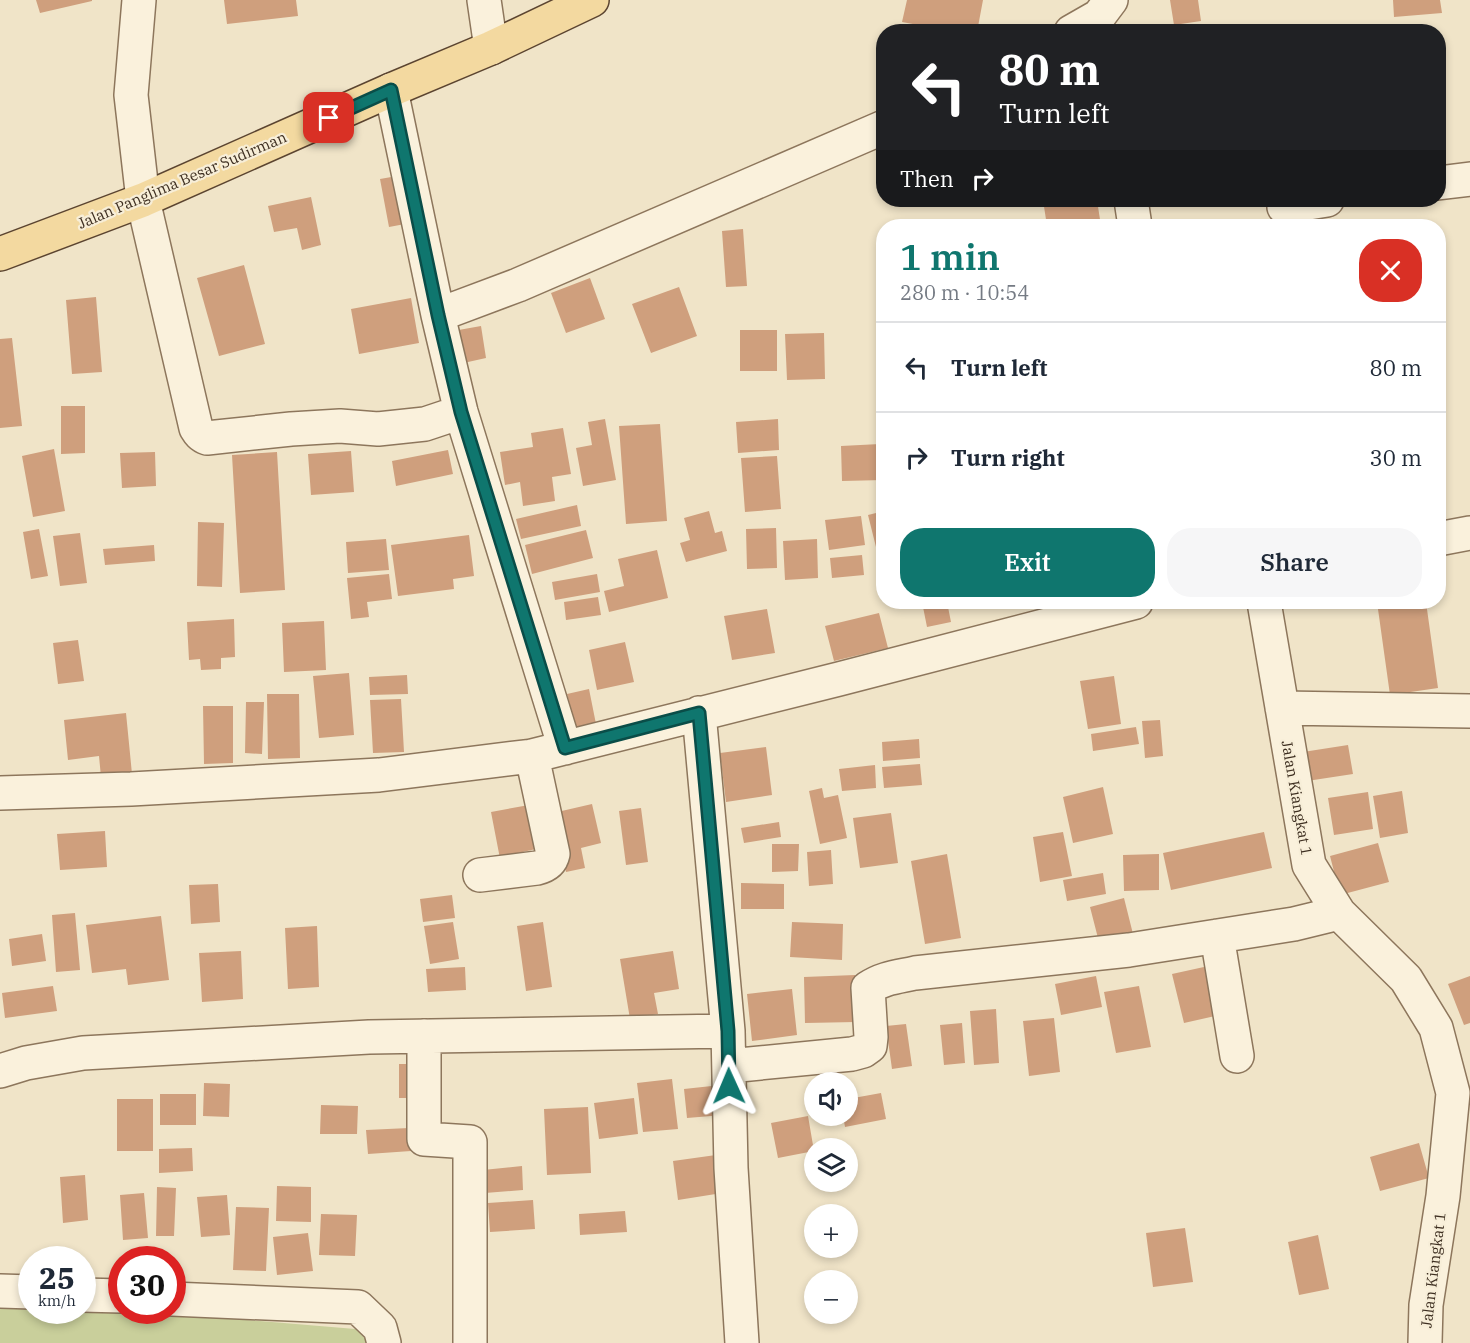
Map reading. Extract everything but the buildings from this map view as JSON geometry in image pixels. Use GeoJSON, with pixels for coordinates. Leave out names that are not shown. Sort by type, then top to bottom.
{"type":"FeatureCollection","features":[{"type":"Feature","properties":{"kind":"main road","name":"Jalan Panglima Besar Sudirman"},"geometry":{"type":"LineString","coordinates":[[0,254],[143,200],[491,48],[592,0]]}},
{"type":"Feature","properties":{"kind":"street"},"geometry":{"type":"LineString","coordinates":[[139,0],[131,94],[143,200],[196,428],[202,436],[207,438],[340,426],[378,429],[425,424],[461,412]]}},
{"type":"Feature","properties":{"kind":"street"},"geometry":{"type":"LineString","coordinates":[[484,0],[491,48]]}},
{"type":"Feature","properties":{"kind":"street"},"geometry":{"type":"LineString","coordinates":[[391,90],[438,315],[461,412],[565,748]]}},
{"type":"Feature","properties":{"kind":"street"},"geometry":{"type":"LineString","coordinates":[[438,315],[518,285],[876,130]]}},
{"type":"Feature","properties":{"kind":"street"},"geometry":{"type":"LineString","coordinates":[[1446,182],[1470,179]]}},
{"type":"Feature","properties":{"kind":"street"},"geometry":{"type":"LineString","coordinates":[[1446,538],[1470,533]]}},
{"type":"Feature","properties":{"kind":"street"},"geometry":{"type":"LineString","coordinates":[[0,793],[131,789],[379,775],[532,756],[1109,609]]}},
{"type":"Feature","properties":{"kind":"street","name":"Jalan Kiangkat 1"},"geometry":{"type":"LineString","coordinates":[[1265,609],[1309,865],[1339,913],[1406,979],[1436,1028],[1452,1093],[1443,1196],[1426,1305],[1425,1343]]}},
{"type":"Feature","properties":{"kind":"street"},"geometry":{"type":"LineString","coordinates":[[1282,708],[1470,711]]}},
{"type":"Feature","properties":{"kind":"street"},"geometry":{"type":"LineString","coordinates":[[699,713],[728,1031],[731,1168],[742,1343]]}},
{"type":"Feature","properties":{"kind":"street"},"geometry":{"type":"LineString","coordinates":[[480,875],[537,868],[552,860],[553,855],[532,756]]}},
{"type":"Feature","properties":{"kind":"street"},"geometry":{"type":"LineString","coordinates":[[729,1066],[863,1051],[870,1046],[871,1037],[868,988],[888,978],[1129,950],[1294,924],[1339,913]]}},
{"type":"Feature","properties":{"kind":"street"},"geometry":{"type":"LineString","coordinates":[[1217,936],[1237,1056]]}},
{"type":"Feature","properties":{"kind":"street"},"geometry":{"type":"LineString","coordinates":[[0,1071],[26,1063],[83,1053],[369,1037],[728,1031]]}},
{"type":"Feature","properties":{"kind":"street"},"geometry":{"type":"LineString","coordinates":[[424,1036],[424,1140],[470,1142],[471,1343]]}},
{"type":"Feature","properties":{"kind":"street"},"geometry":{"type":"LineString","coordinates":[[0,1291],[18,1292]]}},
{"type":"Feature","properties":{"kind":"street"},"geometry":{"type":"LineString","coordinates":[[186,1300],[358,1307],[380,1328],[384,1343]]}},
{"type":"Feature","properties":{"kind":"green space"},"geometry":{"type":"Polygon","coordinates":[[[0,1299],[18,1301],[18,1324],[96,1324],[96,1311],[108,1311],[108,1324],[186,1324],[186,1315],[379,1331],[379,1343],[0,1343],[0,1299]]]}},
{"type":"Feature","properties":{"kind":"route"},"geometry":{"type":"LineString","coordinates":[[329,118],[391,90],[438,315],[461,412],[565,748],[699,713],[728,1031],[729,1086]]}}]}
